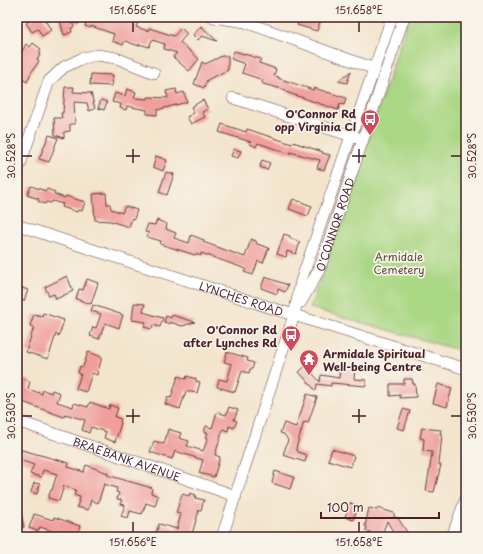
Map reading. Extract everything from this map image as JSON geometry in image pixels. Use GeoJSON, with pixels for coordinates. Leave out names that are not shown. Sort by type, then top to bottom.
{"type":"FeatureCollection","features":[{"type":"Feature","properties":{"kind":"street"},"geometry":{"type":"LineString","coordinates":[[213,17],[245,22],[375,69]]}},
{"type":"Feature","properties":{"kind":"street","name":"O'CONNOR ROAD"},"geometry":{"type":"LineString","coordinates":[[222,537],[294,315],[301,281],[392,17]]}},
{"type":"Feature","properties":{"kind":"street","name":"O'CONNOR ROAD"},"geometry":{"type":"LineString","coordinates":[[294,315],[320,268],[404,17]]}},
{"type":"Feature","properties":{"kind":"street"},"geometry":{"type":"LineString","coordinates":[[17,173],[49,81],[64,66],[83,58],[97,55],[116,58],[154,73]]}},
{"type":"Feature","properties":{"kind":"street"},"geometry":{"type":"LineString","coordinates":[[233,98],[364,140]]}},
{"type":"Feature","properties":{"kind":"street","name":"LYNCHES ROAD"},"geometry":{"type":"LineString","coordinates":[[17,225],[466,369]]}},
{"type":"Feature","properties":{"kind":"street","name":"BRAEBANK AVENUE"},"geometry":{"type":"LineString","coordinates":[[17,421],[236,496]]}},
{"type":"Feature","properties":{"kind":"street"},"geometry":{"type":"LineString","coordinates":[[452,537],[466,498]]}},
{"type":"Feature","properties":{"kind":"green space","name":"Armidale Cemetery"},"geometry":{"type":"Polygon","coordinates":[[[409,17],[466,17],[466,352],[310,308],[349,198],[409,17]]]}},
{"type":"Feature","properties":{"kind":"building"},"geometry":{"type":"Polygon","coordinates":[[[36,17],[43,17],[51,30],[42,36],[38,29],[32,32],[26,23],[36,17]]]}},
{"type":"Feature","properties":{"kind":"building"},"geometry":{"type":"Polygon","coordinates":[[[59,17],[77,17],[79,24],[72,22],[74,27],[71,28],[72,32],[64,35],[59,17]]]}},
{"type":"Feature","properties":{"kind":"building"},"geometry":{"type":"Polygon","coordinates":[[[88,17],[97,17],[115,23],[117,17],[140,17],[136,27],[148,31],[149,28],[174,36],[181,28],[187,34],[180,42],[199,59],[189,71],[173,57],[177,53],[164,49],[165,44],[152,40],[149,47],[139,44],[139,46],[125,41],[123,45],[112,41],[114,34],[91,26],[91,28],[85,26],[88,17]]]}},
{"type":"Feature","properties":{"kind":"building"},"geometry":{"type":"Polygon","coordinates":[[[300,17],[316,17],[321,19],[317,31],[297,25],[300,17]]]}},
{"type":"Feature","properties":{"kind":"building"},"geometry":{"type":"Polygon","coordinates":[[[201,26],[217,41],[202,36],[198,40],[193,35],[201,26]]]}},
{"type":"Feature","properties":{"kind":"building"},"geometry":{"type":"Polygon","coordinates":[[[33,43],[41,49],[39,52],[41,53],[37,60],[39,61],[27,82],[17,76],[17,61],[26,44],[30,47],[33,43]]]}},
{"type":"Feature","properties":{"kind":"building"},"geometry":{"type":"Polygon","coordinates":[[[234,51],[261,59],[259,63],[276,69],[274,76],[279,77],[278,78],[313,90],[314,88],[346,98],[344,105],[340,104],[338,110],[286,92],[286,90],[263,84],[263,80],[242,73],[245,64],[231,59],[234,51]]]}},
{"type":"Feature","properties":{"kind":"building"},"geometry":{"type":"Polygon","coordinates":[[[222,56],[228,56],[228,70],[207,80],[204,88],[194,84],[202,62],[205,64],[222,56]]]}},
{"type":"Feature","properties":{"kind":"building"},"geometry":{"type":"Polygon","coordinates":[[[351,71],[347,83],[338,81],[351,71]]]}},
{"type":"Feature","properties":{"kind":"building"},"geometry":{"type":"Polygon","coordinates":[[[91,74],[113,75],[112,86],[90,85],[91,74]]]}},
{"type":"Feature","properties":{"kind":"building"},"geometry":{"type":"Polygon","coordinates":[[[65,87],[74,87],[73,92],[91,93],[95,109],[89,111],[87,103],[74,102],[75,124],[70,124],[70,131],[64,132],[64,138],[55,135],[54,118],[62,118],[61,113],[63,113],[65,87]]]}},
{"type":"Feature","properties":{"kind":"building"},"geometry":{"type":"Polygon","coordinates":[[[127,89],[136,92],[134,98],[148,99],[148,97],[168,98],[166,91],[176,89],[177,94],[184,92],[187,102],[157,110],[157,115],[147,114],[147,110],[127,106],[126,110],[120,108],[121,104],[112,102],[115,93],[125,96],[127,89]]]}},
{"type":"Feature","properties":{"kind":"building"},"geometry":{"type":"Polygon","coordinates":[[[101,100],[107,102],[104,110],[98,108],[101,100]]]}},
{"type":"Feature","properties":{"kind":"building"},"geometry":{"type":"Polygon","coordinates":[[[203,100],[208,109],[202,112],[205,117],[191,124],[187,117],[194,113],[191,107],[203,100]]]}},
{"type":"Feature","properties":{"kind":"building"},"geometry":{"type":"Polygon","coordinates":[[[222,124],[246,132],[247,129],[292,144],[293,142],[330,155],[324,170],[317,168],[320,160],[290,152],[290,154],[258,143],[256,147],[250,144],[251,142],[219,132],[222,124]]]}},
{"type":"Feature","properties":{"kind":"building"},"geometry":{"type":"Polygon","coordinates":[[[49,135],[58,138],[49,162],[39,159],[49,135]]]}},
{"type":"Feature","properties":{"kind":"building"},"geometry":{"type":"Polygon","coordinates":[[[234,149],[241,151],[238,158],[231,156],[234,149]]]}},
{"type":"Feature","properties":{"kind":"building"},"geometry":{"type":"Polygon","coordinates":[[[156,156],[167,160],[163,171],[153,167],[156,156]]]}},
{"type":"Feature","properties":{"kind":"building"},"geometry":{"type":"Polygon","coordinates":[[[262,160],[270,163],[267,170],[260,167],[262,160]]]}},
{"type":"Feature","properties":{"kind":"building"},"geometry":{"type":"Polygon","coordinates":[[[166,172],[174,174],[167,195],[159,192],[166,172]]]}},
{"type":"Feature","properties":{"kind":"building"},"geometry":{"type":"Polygon","coordinates":[[[31,186],[46,191],[47,189],[55,192],[54,194],[65,198],[66,196],[85,202],[82,211],[78,210],[77,212],[62,207],[63,204],[52,201],[51,203],[46,202],[45,204],[38,201],[39,199],[27,195],[31,186]]]}},
{"type":"Feature","properties":{"kind":"building"},"geometry":{"type":"Polygon","coordinates":[[[106,193],[107,204],[110,204],[111,209],[122,213],[125,206],[137,210],[129,227],[110,221],[95,220],[93,194],[106,193]]]}},
{"type":"Feature","properties":{"kind":"building"},"geometry":{"type":"Polygon","coordinates":[[[293,199],[312,206],[308,216],[289,209],[293,199]]]}},
{"type":"Feature","properties":{"kind":"building"},"geometry":{"type":"Polygon","coordinates":[[[157,220],[167,224],[166,229],[176,233],[174,238],[189,243],[191,235],[204,240],[203,242],[245,257],[251,239],[256,241],[257,244],[269,248],[263,263],[258,261],[253,275],[244,272],[246,269],[201,253],[201,256],[195,255],[160,244],[161,241],[147,237],[149,233],[145,232],[148,224],[155,225],[157,220]]]}},
{"type":"Feature","properties":{"kind":"building"},"geometry":{"type":"Polygon","coordinates":[[[284,234],[300,242],[296,254],[287,251],[286,257],[277,254],[284,234]]]}},
{"type":"Feature","properties":{"kind":"building"},"geometry":{"type":"Polygon","coordinates":[[[67,276],[73,291],[56,299],[54,294],[49,296],[45,287],[67,276]]]}},
{"type":"Feature","properties":{"kind":"building"},"geometry":{"type":"Polygon","coordinates":[[[265,277],[288,285],[285,292],[278,289],[277,294],[261,288],[265,277]]]}},
{"type":"Feature","properties":{"kind":"building"},"geometry":{"type":"Polygon","coordinates":[[[87,279],[98,283],[91,304],[76,299],[79,289],[83,290],[87,279]]]}},
{"type":"Feature","properties":{"kind":"building"},"geometry":{"type":"Polygon","coordinates":[[[17,286],[28,290],[24,301],[17,299],[17,286]]]}},
{"type":"Feature","properties":{"kind":"building"},"geometry":{"type":"Polygon","coordinates":[[[134,303],[145,304],[143,312],[163,318],[160,327],[153,325],[152,329],[144,327],[146,322],[132,320],[134,303]]]}},
{"type":"Feature","properties":{"kind":"building"},"geometry":{"type":"Polygon","coordinates":[[[93,305],[123,315],[119,328],[105,323],[99,339],[90,336],[93,327],[96,328],[101,314],[91,311],[93,305]]]}},
{"type":"Feature","properties":{"kind":"building"},"geometry":{"type":"Polygon","coordinates":[[[43,313],[64,320],[59,336],[56,334],[48,359],[26,352],[34,327],[30,326],[34,314],[42,316],[43,313]]]}},
{"type":"Feature","properties":{"kind":"building"},"geometry":{"type":"Polygon","coordinates":[[[172,315],[195,322],[182,326],[170,322],[170,324],[164,322],[166,316],[171,318],[172,315]]]}},
{"type":"Feature","properties":{"kind":"building"},"geometry":{"type":"Polygon","coordinates":[[[88,352],[102,357],[97,375],[92,373],[86,392],[76,389],[81,374],[78,373],[80,366],[83,367],[88,352]]]}},
{"type":"Feature","properties":{"kind":"building"},"geometry":{"type":"Polygon","coordinates":[[[227,352],[248,358],[247,361],[254,363],[249,373],[242,371],[235,392],[217,387],[219,379],[227,381],[232,364],[224,362],[227,352]]]}},
{"type":"Feature","properties":{"kind":"building"},"geometry":{"type":"Polygon","coordinates":[[[306,366],[320,382],[321,375],[339,378],[340,367],[355,368],[354,379],[366,380],[366,386],[331,383],[331,386],[317,384],[316,391],[299,372],[306,366]]]}},
{"type":"Feature","properties":{"kind":"building"},"geometry":{"type":"Polygon","coordinates":[[[178,376],[186,379],[187,376],[200,382],[197,393],[186,391],[180,409],[165,404],[168,397],[171,398],[178,376]]]}},
{"type":"Feature","properties":{"kind":"building"},"geometry":{"type":"Polygon","coordinates":[[[21,378],[30,381],[28,389],[42,394],[43,390],[51,393],[52,390],[60,393],[57,402],[73,407],[74,403],[88,407],[90,402],[109,409],[110,405],[118,408],[115,417],[121,419],[121,423],[115,442],[104,438],[106,432],[91,427],[89,433],[82,430],[85,420],[65,414],[64,417],[17,400],[17,390],[21,378]]]}},
{"type":"Feature","properties":{"kind":"building"},"geometry":{"type":"Polygon","coordinates":[[[404,379],[412,379],[413,384],[415,384],[416,397],[400,398],[400,395],[390,396],[390,384],[404,384],[404,379]]]}},
{"type":"Feature","properties":{"kind":"building"},"geometry":{"type":"Polygon","coordinates":[[[438,384],[452,388],[447,407],[433,403],[438,384]]]}},
{"type":"Feature","properties":{"kind":"building"},"geometry":{"type":"Polygon","coordinates":[[[307,394],[317,397],[308,423],[304,422],[296,448],[298,452],[307,455],[305,462],[283,455],[288,440],[284,434],[280,433],[284,423],[296,427],[307,394]]]}},
{"type":"Feature","properties":{"kind":"building"},"geometry":{"type":"Polygon","coordinates":[[[229,407],[238,410],[234,420],[237,421],[234,428],[229,426],[228,431],[223,429],[215,455],[220,457],[214,477],[199,473],[203,460],[175,451],[172,459],[150,452],[154,441],[164,444],[168,429],[181,433],[179,438],[189,441],[187,446],[203,451],[208,438],[206,437],[208,433],[204,432],[206,426],[212,428],[217,412],[226,415],[229,407]]]}},
{"type":"Feature","properties":{"kind":"building"},"geometry":{"type":"Polygon","coordinates":[[[403,409],[410,411],[404,430],[397,428],[403,409]]]}},
{"type":"Feature","properties":{"kind":"building"},"geometry":{"type":"Polygon","coordinates":[[[422,428],[441,430],[440,434],[442,434],[439,465],[441,465],[434,492],[426,491],[432,452],[423,451],[424,439],[420,438],[422,428]]]}},
{"type":"Feature","properties":{"kind":"building"},"geometry":{"type":"Polygon","coordinates":[[[332,449],[354,456],[350,467],[328,460],[332,449]]]}},
{"type":"Feature","properties":{"kind":"building"},"geometry":{"type":"Polygon","coordinates":[[[22,450],[69,463],[68,467],[84,472],[86,465],[108,473],[107,475],[152,488],[151,493],[158,496],[155,506],[146,503],[142,514],[130,511],[128,518],[121,516],[125,505],[120,504],[122,500],[117,499],[119,493],[116,492],[117,488],[104,484],[98,503],[91,500],[88,510],[77,507],[80,497],[74,495],[76,490],[64,486],[59,501],[48,498],[57,474],[43,470],[41,477],[30,474],[34,465],[17,459],[17,451],[22,450]]]}},
{"type":"Feature","properties":{"kind":"building"},"geometry":{"type":"Polygon","coordinates":[[[275,471],[294,477],[290,489],[272,483],[275,471]]]}},
{"type":"Feature","properties":{"kind":"building"},"geometry":{"type":"Polygon","coordinates":[[[34,483],[40,484],[37,494],[31,492],[34,483]]]}},
{"type":"Feature","properties":{"kind":"building"},"geometry":{"type":"Polygon","coordinates":[[[190,493],[196,495],[195,498],[204,500],[201,510],[199,510],[191,537],[170,537],[156,533],[159,524],[177,529],[181,514],[176,513],[182,494],[189,496],[190,493]]]}},
{"type":"Feature","properties":{"kind":"building"},"geometry":{"type":"Polygon","coordinates":[[[350,503],[358,506],[353,520],[345,517],[350,503]]]}},
{"type":"Feature","properties":{"kind":"building"},"geometry":{"type":"Polygon","coordinates":[[[20,508],[24,527],[17,528],[17,509],[20,508]]]}},
{"type":"Feature","properties":{"kind":"building"},"geometry":{"type":"Polygon","coordinates":[[[369,508],[377,510],[377,508],[394,513],[394,517],[398,518],[410,537],[396,537],[387,521],[381,537],[369,537],[370,532],[366,531],[367,527],[365,526],[369,508]]]}},
{"type":"Feature","properties":{"kind":"building"},"geometry":{"type":"Polygon","coordinates":[[[34,514],[53,520],[54,517],[80,526],[77,537],[59,537],[54,536],[55,532],[40,527],[38,531],[29,528],[34,514]]]}},
{"type":"Feature","properties":{"kind":"place","name":"O'Connor Rd opp Virginia Cl"},"geometry":{"type":"Point","coordinates":[370,136]}},
{"type":"Feature","properties":{"kind":"place","name":"O'Connor Rd after Lynches Rd"},"geometry":{"type":"Point","coordinates":[291,352]}},
{"type":"Feature","properties":{"kind":"place","name":"Armidale Spiritual Well-being Centre"},"geometry":{"type":"Point","coordinates":[309,376]}}]}
